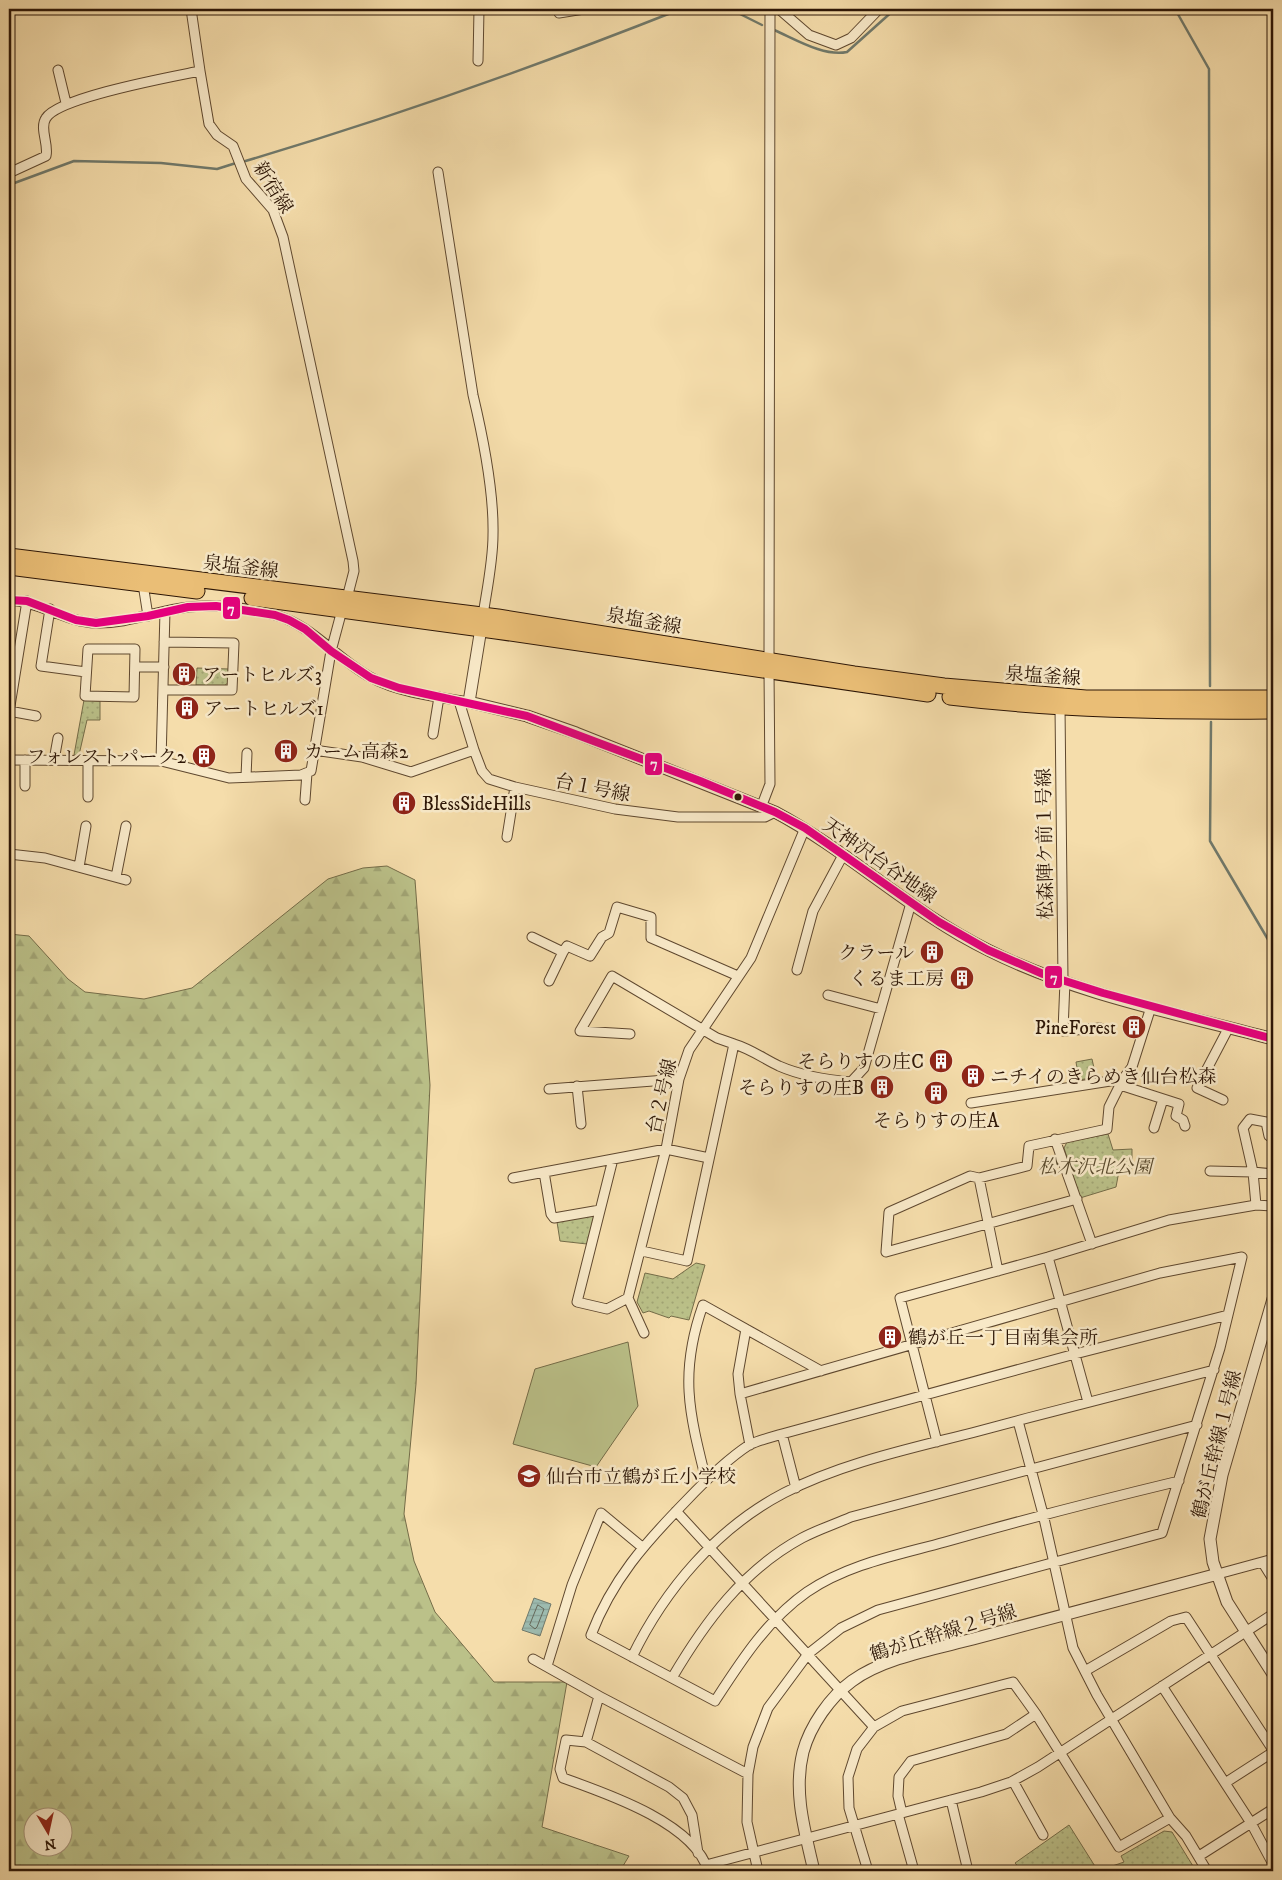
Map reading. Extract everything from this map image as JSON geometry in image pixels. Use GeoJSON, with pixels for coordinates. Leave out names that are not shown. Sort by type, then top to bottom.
{"type":"FeatureCollection","features":[{"type":"Feature","properties":{"kind":"main road","name":"泉塩釜線"},"geometry":{"type":"LineString","coordinates":[[9,556],[482,622],[769,666],[944,686],[1050,696],[1136,700],[1273,698]]}},
{"type":"Feature","properties":{"kind":"main road","name":"泉塩釜線"},"geometry":{"type":"LineString","coordinates":[[9,567],[143,584],[345,604]]}},
{"type":"Feature","properties":{"kind":"main road","name":"泉塩釜線"},"geometry":{"type":"LineString","coordinates":[[769,666],[878,688],[1060,707],[1200,712],[1273,712]]}},
{"type":"Feature","properties":{"kind":"street","name":"新宿線"},"geometry":{"type":"LineString","coordinates":[[191,9],[209,124],[217,135],[233,146],[246,179],[273,210],[283,237],[353,561],[354,570],[331,651],[310,771],[307,773],[305,800]]}},
{"type":"Feature","properties":{"kind":"street"},"geometry":{"type":"LineString","coordinates":[[478,61],[479,9]]}},
{"type":"Feature","properties":{"kind":"street"},"geometry":{"type":"LineString","coordinates":[[559,13],[584,9]]}},
{"type":"Feature","properties":{"kind":"street"},"geometry":{"type":"LineString","coordinates":[[762,805],[770,784],[770,9]]}},
{"type":"Feature","properties":{"kind":"street"},"geometry":{"type":"LineString","coordinates":[[780,9],[810,35],[836,45],[851,38],[879,9]]}},
{"type":"Feature","properties":{"kind":"street"},"geometry":{"type":"LineString","coordinates":[[58,70],[66,103]]}},
{"type":"Feature","properties":{"kind":"street"},"geometry":{"type":"LineString","coordinates":[[9,173],[46,156],[44,122],[46,116],[66,103],[200,71]]}},
{"type":"Feature","properties":{"kind":"street"},"geometry":{"type":"LineString","coordinates":[[9,600],[27,601],[76,620],[96,623],[148,616],[188,607],[216,606],[275,615],[305,629],[331,651],[371,678],[399,688],[464,702],[482,622],[493,534],[491,504],[438,172]]}},
{"type":"Feature","properties":{"kind":"street"},"geometry":{"type":"LineString","coordinates":[[143,584],[148,616]]}},
{"type":"Feature","properties":{"kind":"street"},"geometry":{"type":"LineString","coordinates":[[27,601],[11,684],[9,712],[36,716]]}},
{"type":"Feature","properties":{"kind":"street"},"geometry":{"type":"LineString","coordinates":[[50,609],[41,666],[86,672]]}},
{"type":"Feature","properties":{"kind":"street"},"geometry":{"type":"LineString","coordinates":[[161,761],[165,611]]}},
{"type":"Feature","properties":{"kind":"street"},"geometry":{"type":"LineString","coordinates":[[163,690],[232,690],[234,643],[164,642]]}},
{"type":"Feature","properties":{"kind":"street"},"geometry":{"type":"LineString","coordinates":[[88,649],[135,650],[134,697],[85,696],[86,672],[88,649]]}},
{"type":"Feature","properties":{"kind":"street"},"geometry":{"type":"LineString","coordinates":[[135,667],[164,667]]}},
{"type":"Feature","properties":{"kind":"street"},"geometry":{"type":"LineString","coordinates":[[433,734],[440,697]]}},
{"type":"Feature","properties":{"kind":"street","name":"台１号線"},"geometry":{"type":"LineString","coordinates":[[464,702],[474,750],[482,771],[489,779],[515,787],[615,809],[678,817],[765,817],[775,812]]}},
{"type":"Feature","properties":{"kind":"street","name":"天神沢台谷地線"},"geometry":{"type":"LineString","coordinates":[[464,702],[527,716],[762,805],[805,828],[911,902],[988,950],[1064,980],[1151,1007],[1273,1039]]}},
{"type":"Feature","properties":{"kind":"street","name":"松森陣ケ前１号線"},"geometry":{"type":"LineString","coordinates":[[1060,707],[1063,1031],[1100,1028]]}},
{"type":"Feature","properties":{"kind":"street"},"geometry":{"type":"LineString","coordinates":[[54,760],[58,738]]}},
{"type":"Feature","properties":{"kind":"street"},"geometry":{"type":"LineString","coordinates":[[314,750],[362,757],[411,772],[474,750]]}},
{"type":"Feature","properties":{"kind":"street"},"geometry":{"type":"LineString","coordinates":[[246,777],[247,754]]}},
{"type":"Feature","properties":{"kind":"street"},"geometry":{"type":"LineString","coordinates":[[9,760],[161,761],[228,778],[301,775],[307,773]]}},
{"type":"Feature","properties":{"kind":"street"},"geometry":{"type":"LineString","coordinates":[[25,760],[25,786]]}},
{"type":"Feature","properties":{"kind":"street"},"geometry":{"type":"LineString","coordinates":[[88,760],[88,797]]}},
{"type":"Feature","properties":{"kind":"street"},"geometry":{"type":"LineString","coordinates":[[507,837],[515,787]]}},
{"type":"Feature","properties":{"kind":"street"},"geometry":{"type":"LineString","coordinates":[[79,867],[86,826]]}},
{"type":"Feature","properties":{"kind":"street"},"geometry":{"type":"LineString","coordinates":[[116,877],[126,826]]}},
{"type":"Feature","properties":{"kind":"street","name":"台２号線"},"geometry":{"type":"LineString","coordinates":[[628,1298],[642,1251],[666,1149],[679,1078],[688,1050],[751,958],[805,828]]}},
{"type":"Feature","properties":{"kind":"street"},"geometry":{"type":"LineString","coordinates":[[9,854],[45,858],[126,880]]}},
{"type":"Feature","properties":{"kind":"street"},"geometry":{"type":"LineString","coordinates":[[797,970],[813,911],[843,855]]}},
{"type":"Feature","properties":{"kind":"street"},"geometry":{"type":"LineString","coordinates":[[630,1034],[580,1031],[612,976],[717,1038],[750,1049],[780,1066],[825,1080],[851,1082],[864,1068],[911,902]]}},
{"type":"Feature","properties":{"kind":"street"},"geometry":{"type":"LineString","coordinates":[[549,981],[567,946],[590,956],[602,937],[609,934],[617,907],[651,917],[651,938],[738,976]]}},
{"type":"Feature","properties":{"kind":"street"},"geometry":{"type":"LineString","coordinates":[[532,937],[563,952]]}},
{"type":"Feature","properties":{"kind":"street"},"geometry":{"type":"LineString","coordinates":[[828,995],[881,1009]]}},
{"type":"Feature","properties":{"kind":"street"},"geometry":{"type":"LineString","coordinates":[[1077,1199],[886,1252],[889,1212],[952,1182],[970,1176],[979,1178],[1027,1166],[1029,1146],[1107,1129],[1109,1107],[1121,1082],[1132,1067],[1151,1007]]}},
{"type":"Feature","properties":{"kind":"street"},"geometry":{"type":"LineString","coordinates":[[1223,1100],[1197,1088],[1229,1027]]}},
{"type":"Feature","properties":{"kind":"street"},"geometry":{"type":"LineString","coordinates":[[642,1251],[687,1261],[734,1044]]}},
{"type":"Feature","properties":{"kind":"street"},"geometry":{"type":"LineString","coordinates":[[549,1089],[679,1078]]}},
{"type":"Feature","properties":{"kind":"street"},"geometry":{"type":"LineString","coordinates":[[971,1103],[1121,1082],[1179,1104],[1176,1116],[1183,1120],[1185,1126]]}},
{"type":"Feature","properties":{"kind":"street"},"geometry":{"type":"LineString","coordinates":[[577,1086],[581,1124]]}},
{"type":"Feature","properties":{"kind":"street"},"geometry":{"type":"LineString","coordinates":[[1154,1128],[1163,1099]]}},
{"type":"Feature","properties":{"kind":"street"},"geometry":{"type":"LineString","coordinates":[[1256,1205],[1253,1172],[1243,1128],[1250,1120],[1266,1122],[1270,1136]]}},
{"type":"Feature","properties":{"kind":"street"},"geometry":{"type":"LineString","coordinates":[[1056,1139],[1092,1244]]}},
{"type":"Feature","properties":{"kind":"street"},"geometry":{"type":"LineString","coordinates":[[513,1178],[666,1149],[709,1158]]}},
{"type":"Feature","properties":{"kind":"street"},"geometry":{"type":"LineString","coordinates":[[613,1159],[577,1302],[607,1309],[628,1298],[644,1333]]}},
{"type":"Feature","properties":{"kind":"street"},"geometry":{"type":"LineString","coordinates":[[1210,1171],[1273,1174]]}},
{"type":"Feature","properties":{"kind":"street"},"geometry":{"type":"LineString","coordinates":[[544,1172],[550,1214],[554,1218],[600,1210]]}},
{"type":"Feature","properties":{"kind":"street"},"geometry":{"type":"LineString","coordinates":[[979,1178],[986,1225],[998,1271]]}},
{"type":"Feature","properties":{"kind":"street"},"geometry":{"type":"LineString","coordinates":[[937,1442],[900,1298],[1048,1257],[1169,1220],[1256,1205],[1273,1206]]}},
{"type":"Feature","properties":{"kind":"street"},"geometry":{"type":"LineString","coordinates":[[1048,1257],[1088,1402]]}},
{"type":"Feature","properties":{"kind":"street"},"geometry":{"type":"LineString","coordinates":[[740,1394],[1160,1273],[1242,1257],[1214,1370],[1162,1533],[1054,1564],[878,1610],[841,1628],[808,1654],[768,1708],[753,1748],[748,1774],[747,1822],[758,1871]]}},
{"type":"Feature","properties":{"kind":"street","name":"鶴が丘幹線１号線"},"geometry":{"type":"LineString","coordinates":[[1273,1299],[1271,1314],[1215,1506],[1210,1539],[1227,1602],[1273,1674]]}},
{"type":"Feature","properties":{"kind":"street"},"geometry":{"type":"LineString","coordinates":[[706,1480],[689,1398],[688,1360],[693,1334],[704,1305],[821,1371]]}},
{"type":"Feature","properties":{"kind":"street"},"geometry":{"type":"LineString","coordinates":[[1179,1481],[1043,1514],[849,1569],[807,1592],[776,1618],[744,1656],[715,1701],[591,1635],[602,1606],[618,1578],[642,1547],[706,1480],[750,1445],[782,1434],[1075,1354],[1228,1315]]}},
{"type":"Feature","properties":{"kind":"street"},"geometry":{"type":"LineString","coordinates":[[746,1329],[738,1374],[750,1445]]}},
{"type":"Feature","properties":{"kind":"street"},"geometry":{"type":"LineString","coordinates":[[632,1657],[660,1604],[682,1576],[736,1524],[784,1493],[837,1471],[937,1442],[1214,1370]]}},
{"type":"Feature","properties":{"kind":"street"},"geometry":{"type":"LineString","coordinates":[[1018,1421],[1043,1514],[1064,1615],[1073,1648],[1170,1818],[1186,1836],[1208,1871]]}},
{"type":"Feature","properties":{"kind":"street"},"geometry":{"type":"LineString","coordinates":[[672,1678],[715,1611],[742,1582],[801,1538],[851,1517],[1197,1425]]}},
{"type":"Feature","properties":{"kind":"street"},"geometry":{"type":"LineString","coordinates":[[782,1434],[796,1488]]}},
{"type":"Feature","properties":{"kind":"street"},"geometry":{"type":"LineString","coordinates":[[676,1511],[874,1727]]}},
{"type":"Feature","properties":{"kind":"street"},"geometry":{"type":"LineString","coordinates":[[547,1666],[572,1585],[601,1513],[642,1547]]}},
{"type":"Feature","properties":{"kind":"street"},"geometry":{"type":"LineString","coordinates":[[1218,1574],[1273,1560]]}},
{"type":"Feature","properties":{"kind":"street"},"geometry":{"type":"LineString","coordinates":[[1263,1563],[1273,1579]]}},
{"type":"Feature","properties":{"kind":"street","name":"鶴が丘幹線２号線"},"geometry":{"type":"LineString","coordinates":[[814,1871],[806,1839],[799,1788],[804,1751],[820,1716],[840,1691],[852,1681],[879,1666],[1218,1574]]}},
{"type":"Feature","properties":{"kind":"street"},"geometry":{"type":"LineString","coordinates":[[698,1854],[692,1815],[683,1798],[669,1787],[586,1742],[566,1740],[560,1769],[563,1778],[639,1808],[665,1822],[692,1845],[707,1868],[753,1853],[951,1800],[1013,1781],[1061,1752],[1273,1614]]}},
{"type":"Feature","properties":{"kind":"street"},"geometry":{"type":"LineString","coordinates":[[1085,1672],[1171,1621],[1186,1617],[1273,1751],[1225,1783]]}},
{"type":"Feature","properties":{"kind":"street"},"geometry":{"type":"LineString","coordinates":[[533,1659],[748,1774]]}},
{"type":"Feature","properties":{"kind":"street"},"geometry":{"type":"LineString","coordinates":[[868,1871],[850,1808],[848,1777],[857,1748],[874,1727],[902,1711],[1013,1682],[1061,1752],[1119,1847],[1170,1818]]}},
{"type":"Feature","properties":{"kind":"street"},"geometry":{"type":"LineString","coordinates":[[1162,1686],[1251,1823],[1273,1864]]}},
{"type":"Feature","properties":{"kind":"street"},"geometry":{"type":"LineString","coordinates":[[586,1742],[599,1696]]}},
{"type":"Feature","properties":{"kind":"street"},"geometry":{"type":"LineString","coordinates":[[914,1871],[900,1813],[898,1796],[899,1777],[911,1761],[1006,1734],[1036,1714]]}},
{"type":"Feature","properties":{"kind":"street"},"geometry":{"type":"LineString","coordinates":[[1013,1781],[1043,1835]]}},
{"type":"Feature","properties":{"kind":"street"},"geometry":{"type":"LineString","coordinates":[[951,1800],[968,1871]]}},
{"type":"Feature","properties":{"kind":"street"},"geometry":{"type":"LineString","coordinates":[[1199,1856],[1273,1809]]}},
{"type":"Feature","properties":{"kind":"green space"},"geometry":{"type":"Polygon","coordinates":[[[197,668],[229,669],[229,682],[224,686],[196,685],[197,668]]]}},
{"type":"Feature","properties":{"kind":"green space"},"geometry":{"type":"Polygon","coordinates":[[[84,700],[100,701],[100,720],[87,720],[79,755],[74,755],[84,700]]]}},
{"type":"Feature","properties":{"kind":"green space"},"geometry":{"type":"Polygon","coordinates":[[[387,866],[415,880],[430,1085],[416,1384],[404,1514],[414,1561],[435,1612],[494,1682],[567,1682],[542,1827],[629,1856],[620,1871],[9,1871],[9,934],[29,936],[68,979],[85,992],[144,999],[192,988],[328,879],[363,868],[387,866]]]}},
{"type":"Feature","properties":{"kind":"green space"},"geometry":{"type":"Polygon","coordinates":[[[1092,1059],[1096,1077],[1079,1080],[1076,1062],[1092,1059]]]}},
{"type":"Feature","properties":{"kind":"green space","name":"松木沢北公園"},"geometry":{"type":"Polygon","coordinates":[[[1108,1134],[1113,1150],[1132,1149],[1132,1169],[1119,1171],[1116,1187],[1080,1198],[1064,1148],[1067,1142],[1108,1134]]]}},
{"type":"Feature","properties":{"kind":"green space"},"geometry":{"type":"Polygon","coordinates":[[[595,1215],[587,1244],[560,1241],[557,1222],[595,1215]]]}},
{"type":"Feature","properties":{"kind":"green space"},"geometry":{"type":"Polygon","coordinates":[[[696,1263],[705,1265],[689,1320],[671,1316],[669,1318],[649,1311],[643,1313],[637,1302],[645,1273],[673,1279],[696,1263]]]}},
{"type":"Feature","properties":{"kind":"green space"},"geometry":{"type":"Polygon","coordinates":[[[628,1342],[638,1406],[596,1467],[513,1444],[535,1369],[628,1342]]]}},
{"type":"Feature","properties":{"kind":"green space"},"geometry":{"type":"Polygon","coordinates":[[[1069,1825],[1098,1871],[1022,1871],[1015,1863],[1069,1825]]]}},
{"type":"Feature","properties":{"kind":"green space"},"geometry":{"type":"Polygon","coordinates":[[[1164,1831],[1172,1832],[1196,1871],[1098,1871],[1124,1862],[1121,1856],[1164,1831]]]}},
{"type":"Feature","properties":{"kind":"water"},"geometry":{"type":"Polygon","coordinates":[[[534,1598],[551,1604],[540,1636],[522,1630],[534,1598]]]}},
{"type":"Feature","properties":{"kind":"waterway"},"geometry":{"type":"LineString","coordinates":[[242,162],[353,128],[463,90],[573,51],[681,9]]}},
{"type":"Feature","properties":{"kind":"waterway"},"geometry":{"type":"LineString","coordinates":[[730,9],[762,25]]}},
{"type":"Feature","properties":{"kind":"waterway"},"geometry":{"type":"LineString","coordinates":[[774,30],[819,50],[838,53],[847,52],[895,9]]}},
{"type":"Feature","properties":{"kind":"waterway"},"geometry":{"type":"LineString","coordinates":[[1175,9],[1209,69],[1210,686]]}},
{"type":"Feature","properties":{"kind":"waterway"},"geometry":{"type":"LineString","coordinates":[[9,185],[74,161],[161,163],[217,169],[236,163]]}},
{"type":"Feature","properties":{"kind":"waterway"},"geometry":{"type":"LineString","coordinates":[[1211,722],[1210,841],[1273,948]]}},
{"type":"Feature","properties":{"kind":"transit line","name":"7"},"geometry":{"type":"LineString","coordinates":[[9,600],[27,601],[76,620],[96,623],[148,616],[188,607],[216,606],[275,615],[305,629],[331,651],[371,678],[399,688],[527,716],[700,781],[775,812],[805,828],[939,922],[988,950],[1043,974],[1103,993],[1273,1039]]}},
{"type":"Feature","properties":{"kind":"place","name":"アートヒルズ3"},"geometry":{"type":"Point","coordinates":[184,674]}},
{"type":"Feature","properties":{"kind":"place","name":"アートヒルズ1"},"geometry":{"type":"Point","coordinates":[187,708]}},
{"type":"Feature","properties":{"kind":"place","name":"カーム高森2"},"geometry":{"type":"Point","coordinates":[286,751]}},
{"type":"Feature","properties":{"kind":"place","name":"フォレストパーク2"},"geometry":{"type":"Point","coordinates":[204,756]}},
{"type":"Feature","properties":{"kind":"place","name":"BlessSideHills"},"geometry":{"type":"Point","coordinates":[404,803]}},
{"type":"Feature","properties":{"kind":"place","name":"クラール"},"geometry":{"type":"Point","coordinates":[932,952]}},
{"type":"Feature","properties":{"kind":"place","name":"くるま工房"},"geometry":{"type":"Point","coordinates":[962,978]}},
{"type":"Feature","properties":{"kind":"place","name":"PineForest"},"geometry":{"type":"Point","coordinates":[1134,1027]}},
{"type":"Feature","properties":{"kind":"place","name":"そらりすの庄C"},"geometry":{"type":"Point","coordinates":[941,1061]}},
{"type":"Feature","properties":{"kind":"place","name":"ニチイのきらめき仙台松森"},"geometry":{"type":"Point","coordinates":[973,1076]}},
{"type":"Feature","properties":{"kind":"place","name":"そらりすの庄B"},"geometry":{"type":"Point","coordinates":[882,1087]}},
{"type":"Feature","properties":{"kind":"place","name":"そらりすの庄A"},"geometry":{"type":"Point","coordinates":[936,1093]}},
{"type":"Feature","properties":{"kind":"place","name":"鶴が丘一丁目南集会所"},"geometry":{"type":"Point","coordinates":[890,1337]}},
{"type":"Feature","properties":{"kind":"place","name":"仙台市立鶴が丘小学校"},"geometry":{"type":"Point","coordinates":[529,1476]}}]}
